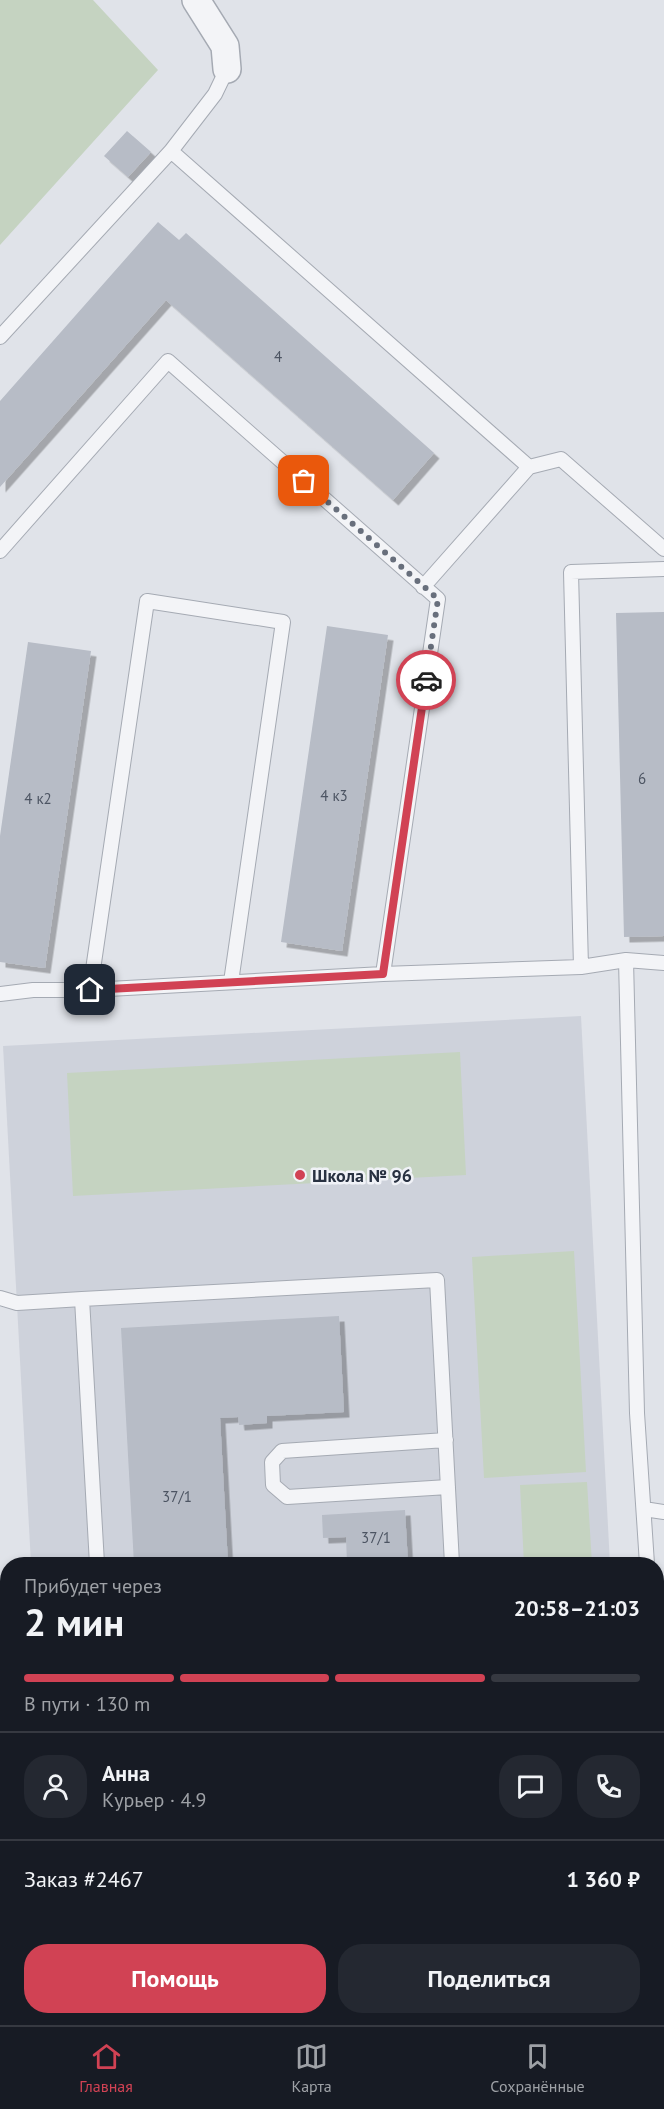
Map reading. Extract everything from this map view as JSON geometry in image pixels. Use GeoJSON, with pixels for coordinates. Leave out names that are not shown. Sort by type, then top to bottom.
{"type":"FeatureCollection","features":[{"type":"Feature","properties":{"kind":"street"},"geometry":{"type":"LineString","coordinates":[[196,0],[225,46],[227,69]]}},
{"type":"Feature","properties":{"kind":"lane"},"geometry":{"type":"LineString","coordinates":[[0,337],[171,151],[215,94],[227,69]]}},
{"type":"Feature","properties":{"kind":"lane"},"geometry":{"type":"LineString","coordinates":[[171,151],[529,467]]}},
{"type":"Feature","properties":{"kind":"lane"},"geometry":{"type":"LineString","coordinates":[[0,550],[168,361],[438,599],[383,974]]}},
{"type":"Feature","properties":{"kind":"lane"},"geometry":{"type":"LineString","coordinates":[[423,587],[529,467],[561,459],[664,549]]}},
{"type":"Feature","properties":{"kind":"lane"},"geometry":{"type":"LineString","coordinates":[[581,967],[571,572],[664,569]]}},
{"type":"Feature","properties":{"kind":"lane"},"geometry":{"type":"LineString","coordinates":[[90,990],[147,601],[283,622],[231,982]]}},
{"type":"Feature","properties":{"kind":"lane"},"geometry":{"type":"LineString","coordinates":[[626,960],[637,1413],[647,1557]]}},
{"type":"Feature","properties":{"kind":"lane"},"geometry":{"type":"LineString","coordinates":[[0,994],[33,990],[90,990],[383,974],[581,967],[626,960],[664,963]]}},
{"type":"Feature","properties":{"kind":"lane"},"geometry":{"type":"LineString","coordinates":[[0,1298],[17,1303],[437,1280],[452,1557]]}},
{"type":"Feature","properties":{"kind":"lane"},"geometry":{"type":"LineString","coordinates":[[82,1299],[97,1557]]}},
{"type":"Feature","properties":{"kind":"lane"},"geometry":{"type":"LineString","coordinates":[[446,1440],[282,1451],[272,1462],[273,1485],[287,1497],[448,1486]]}},
{"type":"Feature","properties":{"kind":"lane"},"geometry":{"type":"LineString","coordinates":[[644,1509],[664,1512]]}},
{"type":"Feature","properties":{"kind":"shaded area","name":"Школа № 96"},"geometry":{"type":"Polygon","coordinates":[[[581,1016],[610,1557],[31,1557],[3,1046],[581,1016]]]}},
{"type":"Feature","properties":{"kind":"green space"},"geometry":{"type":"Polygon","coordinates":[[[0,0],[93,0],[158,70],[0,245],[0,0]]]}},
{"type":"Feature","properties":{"kind":"green space"},"geometry":{"type":"Polygon","coordinates":[[[460,1052],[466,1175],[73,1196],[67,1073],[460,1052]]]}},
{"type":"Feature","properties":{"kind":"green space"},"geometry":{"type":"Polygon","coordinates":[[[574,1251],[586,1472],[484,1478],[472,1257],[574,1251]]]}},
{"type":"Feature","properties":{"kind":"green space"},"geometry":{"type":"Polygon","coordinates":[[[587,1482],[592,1557],[524,1557],[520,1485],[587,1482]]]}},
{"type":"Feature","properties":{"kind":"building"},"geometry":{"type":"Polygon","coordinates":[[[127,131],[151,152],[128,177],[104,156],[127,131]]]}},
{"type":"Feature","properties":{"kind":"building"},"geometry":{"type":"Polygon","coordinates":[[[158,222],[179,240],[186,233],[434,453],[393,500],[166,300],[0,487],[0,401],[158,222]]]}},
{"type":"Feature","properties":{"kind":"building"},"geometry":{"type":"Polygon","coordinates":[[[664,612],[664,936],[624,937],[616,613],[664,612]]]}},
{"type":"Feature","properties":{"kind":"building"},"geometry":{"type":"Polygon","coordinates":[[[327,626],[388,635],[342,951],[281,942],[327,626]]]}},
{"type":"Feature","properties":{"kind":"building"},"geometry":{"type":"Polygon","coordinates":[[[28,642],[91,651],[45,968],[0,962],[0,836],[28,642]]]}},
{"type":"Feature","properties":{"kind":"building"},"geometry":{"type":"Polygon","coordinates":[[[339,1316],[344,1412],[267,1416],[267,1423],[239,1425],[238,1417],[220,1418],[228,1557],[134,1557],[121,1328],[339,1316]]]}},
{"type":"Feature","properties":{"kind":"building"},"geometry":{"type":"Polygon","coordinates":[[[405,1510],[408,1557],[347,1557],[346,1537],[323,1538],[322,1515],[405,1510]]]}},
{"type":"Feature","properties":{"kind":"way so far"},"geometry":{"type":"LineString","coordinates":[[304,481],[438,599],[426,680]]}},
{"type":"Feature","properties":{"kind":"place","name":"Школа № 96"},"geometry":{"type":"Point","coordinates":[300,1175]}},
{"type":"Feature","properties":{"kind":"route"},"geometry":{"type":"LineString","coordinates":[[90,990],[383,974],[426,680]]}}]}
